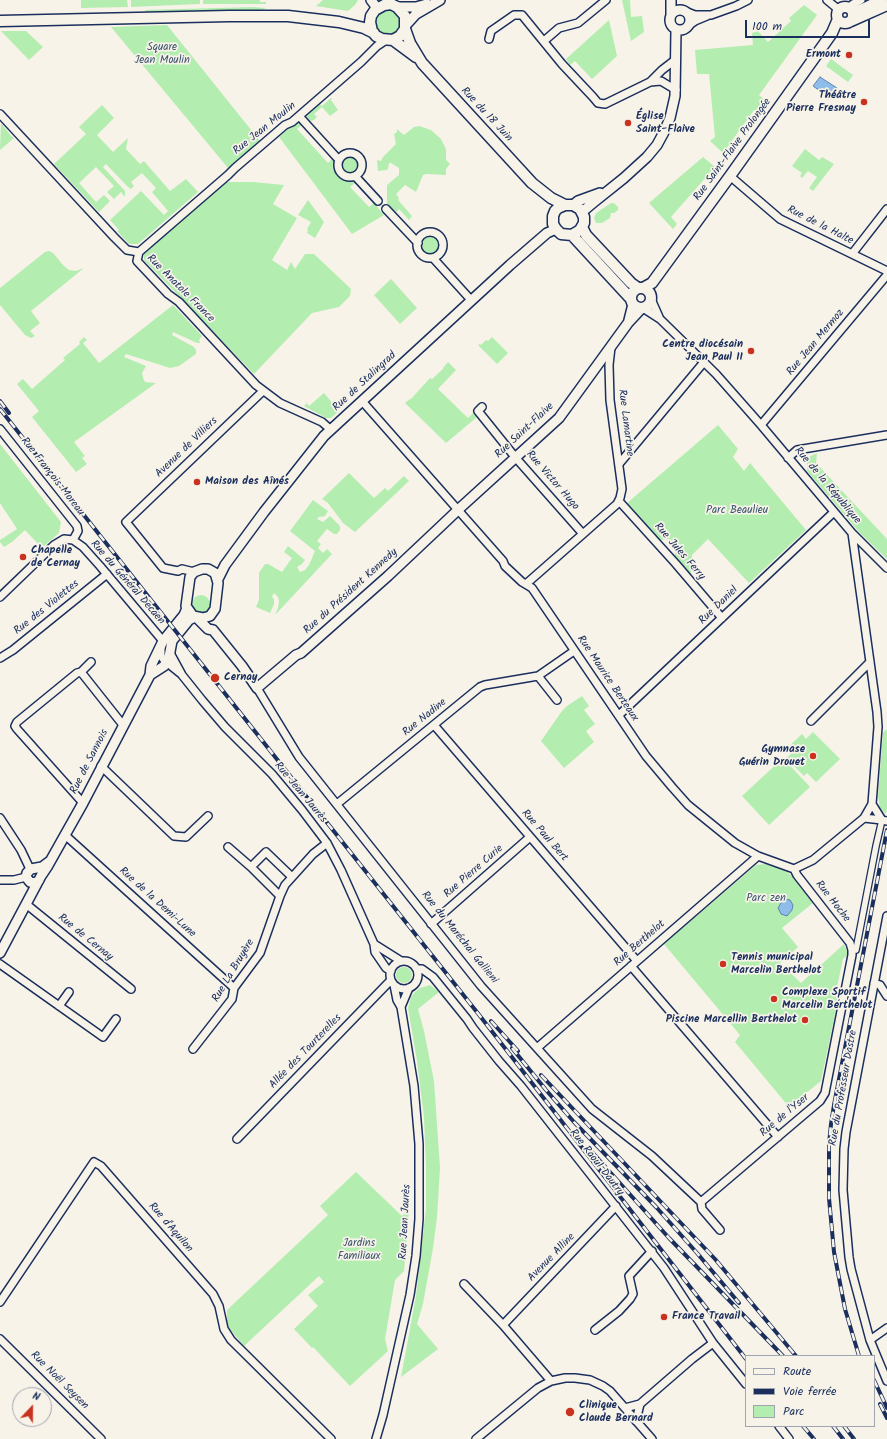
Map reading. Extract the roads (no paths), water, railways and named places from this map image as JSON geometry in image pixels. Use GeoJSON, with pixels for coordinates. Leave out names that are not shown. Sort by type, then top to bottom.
{"type":"FeatureCollection","features":[{"type":"Feature","properties":{"kind":"main road"},"geometry":{"type":"LineString","coordinates":[[845,16],[862,10],[881,0]]}},
{"type":"Feature","properties":{"kind":"main road"},"geometry":{"type":"LineString","coordinates":[[0,21],[240,15],[300,17],[358,23],[373,8],[387,4],[397,7],[405,16],[405,27],[400,36],[390,40]]}},
{"type":"Feature","properties":{"kind":"main road"},"geometry":{"type":"LineString","coordinates":[[845,16],[887,5]]}},
{"type":"Feature","properties":{"kind":"main road"},"geometry":{"type":"LineString","coordinates":[[373,8],[370,25],[374,33],[379,38],[390,40],[422,62]]}},
{"type":"Feature","properties":{"kind":"main road","name":"Rue Saint-Flaive Prolongée"},"geometry":{"type":"LineString","coordinates":[[647,291],[845,16]]}},
{"type":"Feature","properties":{"kind":"main road"},"geometry":{"type":"LineString","coordinates":[[339,22],[364,28],[374,33]]}},
{"type":"Feature","properties":{"kind":"main road","name":"Rue du 18 Juin"},"geometry":{"type":"LineString","coordinates":[[405,27],[410,43],[422,62],[532,183],[551,198],[569,205]]}},
{"type":"Feature","properties":{"kind":"main road"},"geometry":{"type":"LineString","coordinates":[[532,183],[554,215]]}},
{"type":"Feature","properties":{"kind":"main road"},"geometry":{"type":"LineString","coordinates":[[569,205],[576,206],[582,212],[584,221],[582,228],[572,235],[561,234],[553,224],[554,215],[558,208],[569,205]]}},
{"type":"Feature","properties":{"kind":"main road","name":"Rue de la République"},"geometry":{"type":"LineString","coordinates":[[582,228],[586,235],[630,283],[647,291]]}},
{"type":"Feature","properties":{"kind":"main road","name":"Rue de la République"},"geometry":{"type":"LineString","coordinates":[[572,235],[637,305]]}},
{"type":"Feature","properties":{"kind":"main road"},"geometry":{"type":"LineString","coordinates":[[647,291],[648,305],[637,305],[632,293],[647,291]]}},
{"type":"Feature","properties":{"kind":"street"},"geometry":{"type":"LineString","coordinates":[[544,41],[559,28],[578,23],[606,0]]}},
{"type":"Feature","properties":{"kind":"street"},"geometry":{"type":"LineString","coordinates":[[582,212],[635,169],[657,145],[670,118],[676,90],[675,60],[681,31],[690,19],[672,0]]}},
{"type":"Feature","properties":{"kind":"street"},"geometry":{"type":"LineString","coordinates":[[672,0],[670,24],[681,31]]}},
{"type":"Feature","properties":{"kind":"street"},"geometry":{"type":"LineString","coordinates":[[681,31],[692,22],[748,0]]}},
{"type":"Feature","properties":{"kind":"street"},"geometry":{"type":"LineString","coordinates":[[827,0],[845,16],[853,4],[860,0]]}},
{"type":"Feature","properties":{"kind":"street"},"geometry":{"type":"LineString","coordinates":[[397,7],[416,7],[439,1]]}},
{"type":"Feature","properties":{"kind":"street"},"geometry":{"type":"LineString","coordinates":[[405,27],[416,14],[439,1]]}},
{"type":"Feature","properties":{"kind":"street"},"geometry":{"type":"LineString","coordinates":[[671,15],[676,11],[684,11],[700,15],[711,15]]}},
{"type":"Feature","properties":{"kind":"street"},"geometry":{"type":"LineString","coordinates":[[489,39],[491,31],[514,15],[522,15],[562,64],[598,103],[605,104],[650,82],[675,60]]}},
{"type":"Feature","properties":{"kind":"street","name":"Rue Jean Moulin"},"geometry":{"type":"LineString","coordinates":[[139,252],[285,125],[292,122],[299,116],[361,62],[377,46],[390,40]]}},
{"type":"Feature","properties":{"kind":"street"},"geometry":{"type":"LineString","coordinates":[[650,82],[661,81],[676,90]]}},
{"type":"Feature","properties":{"kind":"street","name":"Rue Anatole France"},"geometry":{"type":"LineString","coordinates":[[0,114],[127,250],[139,252],[137,261],[168,294],[179,302],[243,372],[263,391],[280,403],[322,422],[331,430]]}},
{"type":"Feature","properties":{"kind":"street"},"geometry":{"type":"LineString","coordinates":[[299,116],[339,160]]}},
{"type":"Feature","properties":{"kind":"street"},"geometry":{"type":"LineString","coordinates":[[347,153],[354,153],[359,157],[362,166],[360,172],[355,176],[348,176],[342,173],[338,167],[339,160],[347,153]]}},
{"type":"Feature","properties":{"kind":"street"},"geometry":{"type":"LineString","coordinates":[[355,176],[378,201]]}},
{"type":"Feature","properties":{"kind":"street","name":"Rue de la Halte"},"geometry":{"type":"LineString","coordinates":[[730,176],[780,219],[887,271]]}},
{"type":"Feature","properties":{"kind":"street"},"geometry":{"type":"LineString","coordinates":[[569,205],[590,196],[606,192]]}},
{"type":"Feature","properties":{"kind":"street"},"geometry":{"type":"LineString","coordinates":[[852,254],[887,209]]}},
{"type":"Feature","properties":{"kind":"street"},"geometry":{"type":"LineString","coordinates":[[386,210],[418,243],[420,253],[426,257],[433,258],[439,255],[442,250],[443,242],[439,236],[432,233],[421,236],[418,243]]}},
{"type":"Feature","properties":{"kind":"street","name":"Rue de Stalingrad"},"geometry":{"type":"LineString","coordinates":[[218,579],[240,544],[324,436],[471,300],[547,233],[556,229]]}},
{"type":"Feature","properties":{"kind":"street"},"geometry":{"type":"LineString","coordinates":[[433,258],[471,300]]}},
{"type":"Feature","properties":{"kind":"street","name":"Rue Jean Mermoz"},"geometry":{"type":"LineString","coordinates":[[761,424],[887,275]]}},
{"type":"Feature","properties":{"kind":"street","name":"Rue de la République"},"geometry":{"type":"LineString","coordinates":[[647,291],[660,319]]}},
{"type":"Feature","properties":{"kind":"street","name":"Rue de la République"},"geometry":{"type":"LineString","coordinates":[[637,305],[660,319],[704,362],[761,424],[852,534],[878,727],[870,807]]}},
{"type":"Feature","properties":{"kind":"street","name":"Rue Saint-Flaive"},"geometry":{"type":"LineString","coordinates":[[457,510],[559,418],[628,323],[637,305]]}},
{"type":"Feature","properties":{"kind":"street","name":"Rue Lamartine"},"geometry":{"type":"LineString","coordinates":[[611,347],[609,365],[610,400],[622,489],[619,501]]}},
{"type":"Feature","properties":{"kind":"street"},"geometry":{"type":"LineString","coordinates":[[619,464],[704,362]]}},
{"type":"Feature","properties":{"kind":"street","name":"Avenue de Villiers"},"geometry":{"type":"LineString","coordinates":[[192,575],[182,569],[178,571],[164,568],[126,522],[263,391]]}},
{"type":"Feature","properties":{"kind":"street","name":"Rue Maurice Berteaux"},"geometry":{"type":"LineString","coordinates":[[362,401],[426,472],[457,510],[503,561],[505,566],[522,582],[532,588],[646,756],[688,805],[735,843],[758,856],[794,869]]}},
{"type":"Feature","properties":{"kind":"street","name":"Rue Victor Hugo"},"geometry":{"type":"LineString","coordinates":[[482,408],[478,411],[515,457],[583,534]]}},
{"type":"Feature","properties":{"kind":"street","name":"Rue François Moreau"},"geometry":{"type":"LineString","coordinates":[[0,429],[77,526],[78,531],[73,540]]}},
{"type":"Feature","properties":{"kind":"street"},"geometry":{"type":"LineString","coordinates":[[788,458],[797,450],[887,435]]}},
{"type":"Feature","properties":{"kind":"street"},"geometry":{"type":"LineString","coordinates":[[526,584],[619,501]]}},
{"type":"Feature","properties":{"kind":"street","name":"Rue Jules Ferry"},"geometry":{"type":"LineString","coordinates":[[619,501],[722,618]]}},
{"type":"Feature","properties":{"kind":"street","name":"Rue du Président Kennedy"},"geometry":{"type":"LineString","coordinates":[[257,688],[296,655],[301,653],[388,576],[457,510]]}},
{"type":"Feature","properties":{"kind":"street","name":"Rue Daniel"},"geometry":{"type":"LineString","coordinates":[[619,715],[834,512]]}},
{"type":"Feature","properties":{"kind":"street"},"geometry":{"type":"LineString","coordinates":[[852,534],[887,568]]}},
{"type":"Feature","properties":{"kind":"street","name":"Rue du Général Decaen"},"geometry":{"type":"LineString","coordinates":[[0,597],[54,545],[64,539],[73,540],[83,547],[107,574],[162,644]]}},
{"type":"Feature","properties":{"kind":"street"},"geometry":{"type":"LineString","coordinates":[[196,617],[191,615],[187,608],[186,602],[192,575],[202,569],[208,569],[215,573],[218,579],[212,630]]}},
{"type":"Feature","properties":{"kind":"street","name":"Rue des Violettes"},"geometry":{"type":"LineString","coordinates":[[0,658],[13,650],[107,574]]}},
{"type":"Feature","properties":{"kind":"street","name":"Rue de Sannois"},"geometry":{"type":"LineString","coordinates":[[33,875],[51,860],[83,804],[101,766],[150,674],[162,644],[184,615],[187,608]]}},
{"type":"Feature","properties":{"kind":"street"},"geometry":{"type":"LineString","coordinates":[[166,663],[172,641],[189,620],[196,617],[207,617],[213,612]]}},
{"type":"Feature","properties":{"kind":"street","name":"Rue du Maréchal Gallieni"},"geometry":{"type":"LineString","coordinates":[[196,617],[212,630],[242,666],[299,757],[481,986],[592,1109],[652,1156],[701,1202],[702,1209],[720,1230]]}},
{"type":"Feature","properties":{"kind":"street"},"geometry":{"type":"LineString","coordinates":[[162,644],[161,656],[166,663]]}},
{"type":"Feature","properties":{"kind":"street","name":"Rue Nadine"},"geometry":{"type":"LineString","coordinates":[[337,804],[480,687],[538,676],[574,651]]}},
{"type":"Feature","properties":{"kind":"street","name":"Rue Jean Jaurès"},"geometry":{"type":"LineString","coordinates":[[170,652],[182,675],[225,727],[272,774],[326,842],[337,860],[374,944],[375,952],[386,968],[390,971]]}},
{"type":"Feature","properties":{"kind":"street"},"geometry":{"type":"LineString","coordinates":[[83,804],[15,726],[17,722],[77,673],[81,672],[91,662]]}},
{"type":"Feature","properties":{"kind":"street"},"geometry":{"type":"LineString","coordinates":[[811,721],[870,662]]}},
{"type":"Feature","properties":{"kind":"street","name":"Rue de Sannois"},"geometry":{"type":"LineString","coordinates":[[150,674],[164,666],[166,663]]}},
{"type":"Feature","properties":{"kind":"street","name":"Rue Jean Jaurès"},"geometry":{"type":"LineString","coordinates":[[166,663],[182,675]]}},
{"type":"Feature","properties":{"kind":"street"},"geometry":{"type":"LineString","coordinates":[[81,672],[123,725]]}},
{"type":"Feature","properties":{"kind":"street"},"geometry":{"type":"LineString","coordinates":[[538,676],[557,700]]}},
{"type":"Feature","properties":{"kind":"street","name":"Rue Paul Bert"},"geometry":{"type":"LineString","coordinates":[[434,725],[637,961]]}},
{"type":"Feature","properties":{"kind":"street"},"geometry":{"type":"LineString","coordinates":[[101,766],[174,836],[186,837],[208,816]]}},
{"type":"Feature","properties":{"kind":"street"},"geometry":{"type":"LineString","coordinates":[[794,869],[813,860],[864,818],[870,807],[885,820]]}},
{"type":"Feature","properties":{"kind":"street"},"geometry":{"type":"LineString","coordinates":[[0,818],[21,850],[33,875],[28,900],[0,953]]}},
{"type":"Feature","properties":{"kind":"street"},"geometry":{"type":"LineString","coordinates":[[864,818],[885,820]]}},
{"type":"Feature","properties":{"kind":"street","name":"Rue de l'Yser"},"geometry":{"type":"LineString","coordinates":[[701,1202],[820,1101],[825,1093],[873,860],[885,820]]}},
{"type":"Feature","properties":{"kind":"street","name":"Rue de la Demi-Lune"},"geometry":{"type":"LineString","coordinates":[[65,835],[234,988]]}},
{"type":"Feature","properties":{"kind":"street","name":"Rue Pierre Curie"},"geometry":{"type":"LineString","coordinates":[[431,924],[530,837]]}},
{"type":"Feature","properties":{"kind":"street","name":"Rue La Bruyère"},"geometry":{"type":"LineString","coordinates":[[194,1049],[232,999],[234,988],[260,953],[285,885],[326,842]]}},
{"type":"Feature","properties":{"kind":"street"},"geometry":{"type":"LineString","coordinates":[[228,847],[251,867],[280,896]]}},
{"type":"Feature","properties":{"kind":"street"},"geometry":{"type":"LineString","coordinates":[[251,867],[266,852],[292,877]]}},
{"type":"Feature","properties":{"kind":"street","name":"Rue Berthelot"},"geometry":{"type":"LineString","coordinates":[[537,1048],[758,856]]}},
{"type":"Feature","properties":{"kind":"street","name":"Rue Hoche"},"geometry":{"type":"LineString","coordinates":[[794,869],[854,950]]}},
{"type":"Feature","properties":{"kind":"street"},"geometry":{"type":"LineString","coordinates":[[0,880],[14,880],[33,875]]}},
{"type":"Feature","properties":{"kind":"street","name":"Rue de Cernay"},"geometry":{"type":"LineString","coordinates":[[28,900],[131,989]]}},
{"type":"Feature","properties":{"kind":"street","name":"Rue du Professeur Dastre"},"geometry":{"type":"LineString","coordinates":[[887,916],[846,1132],[843,1183],[849,1257],[870,1340],[887,1381]]}},
{"type":"Feature","properties":{"kind":"street"},"geometry":{"type":"LineString","coordinates":[[374,944],[401,961],[410,962],[417,969],[418,978],[413,986],[409,988],[401,1007]]}},
{"type":"Feature","properties":{"kind":"street"},"geometry":{"type":"LineString","coordinates":[[401,961],[394,965],[390,971],[393,982],[401,988],[409,988]]}},
{"type":"Feature","properties":{"kind":"street"},"geometry":{"type":"LineString","coordinates":[[0,964],[103,1037],[116,1019]]}},
{"type":"Feature","properties":{"kind":"street"},"geometry":{"type":"LineString","coordinates":[[631,966],[778,1137]]}},
{"type":"Feature","properties":{"kind":"street","name":"Rue Raoul Dautry"},"geometry":{"type":"LineString","coordinates":[[417,969],[422,969],[428,973],[447,993],[479,1037],[521,1086],[652,1251],[713,1343],[745,1383]]}},
{"type":"Feature","properties":{"kind":"street","name":"Rue Jean Jaurès"},"geometry":{"type":"LineString","coordinates":[[377,1438],[410,1295],[416,1256],[419,1219],[420,1179],[417,1113],[401,1007],[397,1000],[393,982]]}},
{"type":"Feature","properties":{"kind":"street","name":"Allée des Tourterelles"},"geometry":{"type":"LineString","coordinates":[[237,1139],[393,982]]}},
{"type":"Feature","properties":{"kind":"street"},"geometry":{"type":"LineString","coordinates":[[874,984],[880,985],[887,996]]}},
{"type":"Feature","properties":{"kind":"street"},"geometry":{"type":"LineString","coordinates":[[59,1006],[69,992]]}},
{"type":"Feature","properties":{"kind":"street","name":"Rue d'Aquilon"},"geometry":{"type":"LineString","coordinates":[[0,1302],[94,1162],[101,1166],[213,1294],[220,1306],[224,1329],[231,1340],[331,1439]]}},
{"type":"Feature","properties":{"kind":"street","name":"Avenue Alline"},"geometry":{"type":"LineString","coordinates":[[503,1325],[616,1206]]}},
{"type":"Feature","properties":{"kind":"street"},"geometry":{"type":"LineString","coordinates":[[595,1330],[619,1311],[630,1299],[632,1294],[629,1276],[652,1251]]}},
{"type":"Feature","properties":{"kind":"street"},"geometry":{"type":"LineString","coordinates":[[464,1284],[503,1325],[551,1381]]}},
{"type":"Feature","properties":{"kind":"street"},"geometry":{"type":"LineString","coordinates":[[870,1340],[887,1328]]}},
{"type":"Feature","properties":{"kind":"street","name":"Rue Noël Seysen"},"geometry":{"type":"LineString","coordinates":[[0,1339],[101,1439]]}},
{"type":"Feature","properties":{"kind":"street"},"geometry":{"type":"LineString","coordinates":[[625,1408],[640,1404],[713,1343]]}},
{"type":"Feature","properties":{"kind":"street"},"geometry":{"type":"LineString","coordinates":[[476,1439],[538,1388],[551,1381],[565,1378],[583,1378],[603,1386],[610,1391],[652,1439]]}},
{"type":"Feature","properties":{"kind":"street"},"geometry":{"type":"LineString","coordinates":[[636,1421],[640,1404]]}},
{"type":"Feature","properties":{"kind":"street"},"geometry":{"type":"LineString","coordinates":[[780,1427],[789,1439]]}},
{"type":"Feature","properties":{"kind":"water"},"geometry":{"type":"Polygon","coordinates":[[[820,77],[837,88],[830,98],[813,86],[820,77]]]}},
{"type":"Feature","properties":{"kind":"water"},"geometry":{"type":"Polygon","coordinates":[[[785,899],[790,900],[793,905],[792,910],[787,916],[781,914],[778,908],[785,899]]]}},
{"type":"Feature","properties":{"kind":"railway"},"geometry":{"type":"LineString","coordinates":[[0,401],[9,413]]}},
{"type":"Feature","properties":{"kind":"railway"},"geometry":{"type":"LineString","coordinates":[[0,409],[480,1016],[745,1358]]}},
{"type":"Feature","properties":{"kind":"railway"},"geometry":{"type":"LineString","coordinates":[[859,1355],[845,1309],[834,1252],[829,1198],[829,1144],[834,1105],[887,830]]}},
{"type":"Feature","properties":{"kind":"railway"},"geometry":{"type":"LineString","coordinates":[[491,1021],[518,1051]]}},
{"type":"Feature","properties":{"kind":"railway"},"geometry":{"type":"LineString","coordinates":[[512,1048],[574,1122],[657,1208],[739,1303]]}},
{"type":"Feature","properties":{"kind":"railway"},"geometry":{"type":"LineString","coordinates":[[541,1075],[715,1259],[795,1355]]}},
{"type":"Feature","properties":{"kind":"railway"},"geometry":{"type":"LineString","coordinates":[[592,1152],[669,1238],[782,1355]]}},
{"type":"Feature","properties":{"kind":"railway"},"geometry":{"type":"LineString","coordinates":[[875,1382],[887,1408]]}},
{"type":"Feature","properties":{"kind":"railway"},"geometry":{"type":"LineString","coordinates":[[880,1404],[887,1418]]}},
{"type":"Feature","properties":{"kind":"railway"},"geometry":{"type":"LineString","coordinates":[[804,1427],[814,1439]]}},
{"type":"Feature","properties":{"kind":"railway"},"geometry":{"type":"LineString","coordinates":[[834,1427],[843,1439]]}},
{"type":"Feature","properties":{"kind":"railway"},"geometry":{"type":"LineString","coordinates":[[845,1427],[854,1439]]}},
{"type":"Feature","properties":{"kind":"place","name":"Ermont"},"geometry":{"type":"Point","coordinates":[849,55]}},
{"type":"Feature","properties":{"kind":"place","name":"Théâtre Pierre Fresnay"},"geometry":{"type":"Point","coordinates":[864,102]}},
{"type":"Feature","properties":{"kind":"place","name":"Église Saint-Flaive"},"geometry":{"type":"Point","coordinates":[628,123]}},
{"type":"Feature","properties":{"kind":"place","name":"Centre diocésain Jean Paul II"},"geometry":{"type":"Point","coordinates":[751,351]}},
{"type":"Feature","properties":{"kind":"place","name":"Maison des Aînés"},"geometry":{"type":"Point","coordinates":[197,482]}},
{"type":"Feature","properties":{"kind":"place","name":"Chapelle de Cernay"},"geometry":{"type":"Point","coordinates":[23,557]}},
{"type":"Feature","properties":{"kind":"place","name":"Cernay"},"geometry":{"type":"Point","coordinates":[215,678]}},
{"type":"Feature","properties":{"kind":"place","name":"Gymnase Guérin Drouet"},"geometry":{"type":"Point","coordinates":[813,756]}},
{"type":"Feature","properties":{"kind":"place","name":"Tennis municipal Marcelin Berthelot"},"geometry":{"type":"Point","coordinates":[723,964]}},
{"type":"Feature","properties":{"kind":"place","name":"Complexe Sportif Marcelin Berthelot"},"geometry":{"type":"Point","coordinates":[774,999]}},
{"type":"Feature","properties":{"kind":"place","name":"Piscine Marcellin Berthelot"},"geometry":{"type":"Point","coordinates":[805,1020]}},
{"type":"Feature","properties":{"kind":"place","name":"France Travail"},"geometry":{"type":"Point","coordinates":[664,1317]}},
{"type":"Feature","properties":{"kind":"place","name":"Clinique Claude Bernard"},"geometry":{"type":"Point","coordinates":[570,1412]}},
{"type":"Feature","properties":{"kind":"park label","name":"Square Jean Moulin"},"geometry":{"type":"Point","coordinates":[162,54]}},
{"type":"Feature","properties":{"kind":"park label","name":"Parc Beaulieu"},"geometry":{"type":"Point","coordinates":[737,511]}},
{"type":"Feature","properties":{"kind":"park label","name":"Parc zen"},"geometry":{"type":"Point","coordinates":[766,899]}},
{"type":"Feature","properties":{"kind":"park label","name":"Jardins Familiaux"},"geometry":{"type":"Point","coordinates":[359,1250]}}]}
